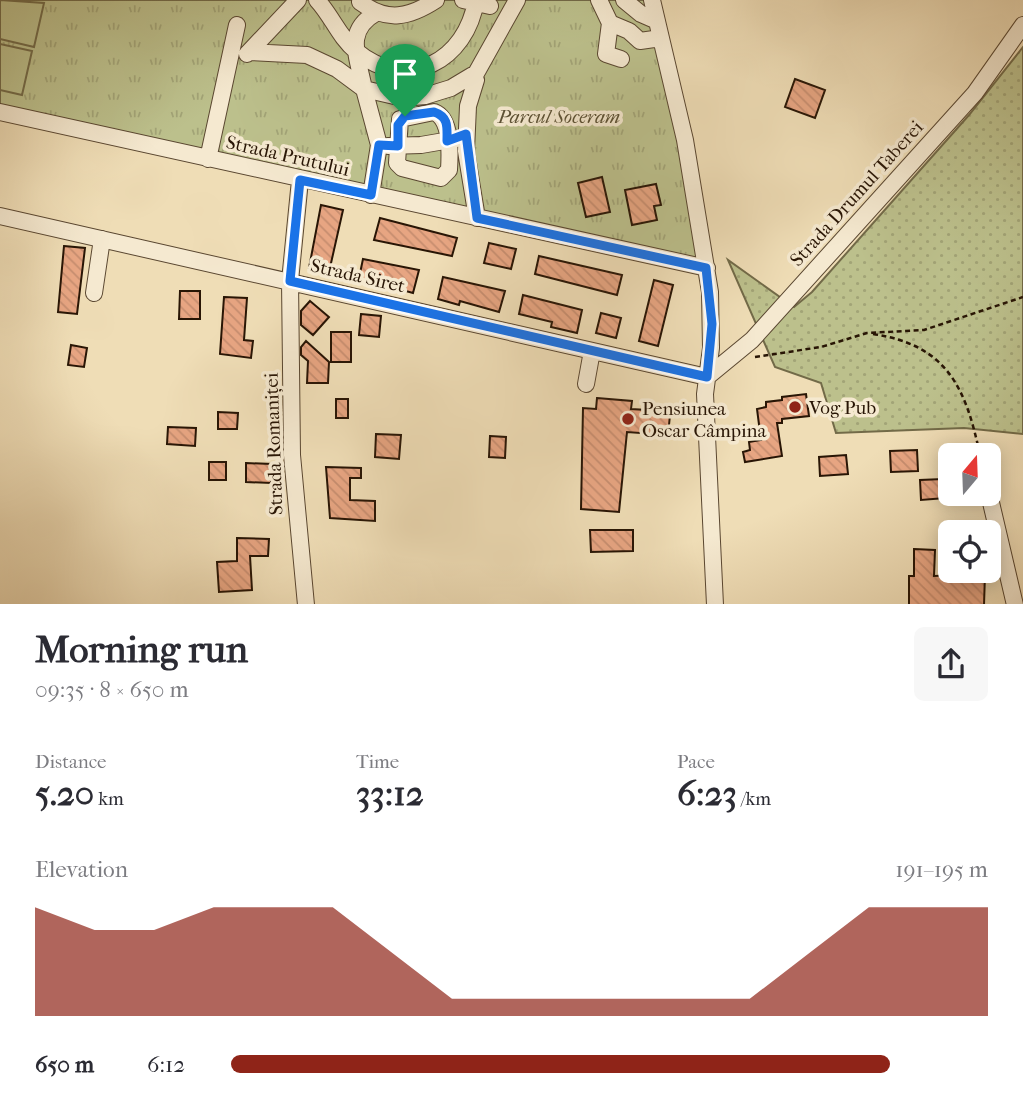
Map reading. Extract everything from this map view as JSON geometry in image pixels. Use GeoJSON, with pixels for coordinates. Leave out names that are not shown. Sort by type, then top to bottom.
{"type":"FeatureCollection","features":[{"type":"Feature","properties":{"kind":"street"},"geometry":{"type":"LineString","coordinates":[[250,52],[298,0]]}},
{"type":"Feature","properties":{"kind":"street"},"geometry":{"type":"LineString","coordinates":[[317,0],[342,38],[357,52],[393,69],[427,67],[443,60],[455,50],[468,30],[478,2],[506,17]]}},
{"type":"Feature","properties":{"kind":"street"},"geometry":{"type":"LineString","coordinates":[[360,2],[376,13],[392,16],[411,15],[436,0]]}},
{"type":"Feature","properties":{"kind":"street"},"geometry":{"type":"LineString","coordinates":[[477,218],[466,134],[468,106],[475,85],[474,77],[517,0]]}},
{"type":"Feature","properties":{"kind":"street"},"geometry":{"type":"LineString","coordinates":[[599,0],[610,23],[606,54],[621,59]]}},
{"type":"Feature","properties":{"kind":"street"},"geometry":{"type":"LineString","coordinates":[[624,0],[641,14],[657,21]]}},
{"type":"Feature","properties":{"kind":"street"},"geometry":{"type":"LineString","coordinates":[[652,0],[685,140],[706,268],[712,324],[707,377],[715,604]]}},
{"type":"Feature","properties":{"kind":"street"},"geometry":{"type":"LineString","coordinates":[[371,195],[379,145],[357,52],[358,28],[376,13]]}},
{"type":"Feature","properties":{"kind":"street"},"geometry":{"type":"LineString","coordinates":[[610,23],[629,31],[640,40],[661,38]]}},
{"type":"Feature","properties":{"kind":"street","name":"Strada Drumul Taberei"},"geometry":{"type":"LineString","coordinates":[[707,377],[736,356],[975,93],[1023,24]]}},
{"type":"Feature","properties":{"kind":"street"},"geometry":{"type":"LineString","coordinates":[[208,159],[237,25]]}},
{"type":"Feature","properties":{"kind":"street"},"geometry":{"type":"LineString","coordinates":[[231,55],[250,52],[307,55],[337,69],[364,89],[386,96],[425,96],[474,77]]}},
{"type":"Feature","properties":{"kind":"street","name":"Strada Prutului"},"geometry":{"type":"LineString","coordinates":[[0,112],[706,268]]}},
{"type":"Feature","properties":{"kind":"street"},"geometry":{"type":"LineString","coordinates":[[434,112],[443,115],[447,122],[447,141],[449,170],[441,178],[399,167],[400,119],[434,112]]}},
{"type":"Feature","properties":{"kind":"street"},"geometry":{"type":"LineString","coordinates":[[379,145],[398,146],[447,141],[466,134]]}},
{"type":"Feature","properties":{"kind":"street","name":"Strada Romaniței"},"geometry":{"type":"LineString","coordinates":[[300,180],[290,281],[292,455],[306,604]]}},
{"type":"Feature","properties":{"kind":"street","name":"Strada Siret"},"geometry":{"type":"LineString","coordinates":[[0,216],[707,377]]}},
{"type":"Feature","properties":{"kind":"street"},"geometry":{"type":"LineString","coordinates":[[94,293],[102,239]]}},
{"type":"Feature","properties":{"kind":"street"},"geometry":{"type":"LineString","coordinates":[[586,384],[592,351]]}},
{"type":"Feature","properties":{"kind":"street"},"geometry":{"type":"LineString","coordinates":[[992,506],[1015,604]]}},
{"type":"Feature","properties":{"kind":"path"},"geometry":{"type":"LineString","coordinates":[[736,356],[766,357],[821,347],[867,333],[924,330],[1023,297]]}},
{"type":"Feature","properties":{"kind":"path"},"geometry":{"type":"LineString","coordinates":[[867,333],[891,337],[915,346],[952,376],[966,397],[977,443]]}},
{"type":"Feature","properties":{"kind":"green space","name":"Parcul Soceram"},"geometry":{"type":"Polygon","coordinates":[[[0,0],[652,0],[707,268],[0,112],[0,0]]]}},
{"type":"Feature","properties":{"kind":"green space"},"geometry":{"type":"Polygon","coordinates":[[[0,0],[44,3],[34,47],[0,39],[0,0]]]}},
{"type":"Feature","properties":{"kind":"green space"},"geometry":{"type":"Polygon","coordinates":[[[0,44],[32,51],[22,95],[0,90],[0,44]]]}},
{"type":"Feature","properties":{"kind":"green space"},"geometry":{"type":"Polygon","coordinates":[[[1023,47],[1023,434],[964,428],[836,433],[821,383],[775,367],[728,260],[794,307],[812,292],[969,115],[1023,47]]]}},
{"type":"Feature","properties":{"kind":"building"},"geometry":{"type":"Polygon","coordinates":[[[795,79],[825,90],[815,118],[785,107],[795,79]]]}},
{"type":"Feature","properties":{"kind":"building"},"geometry":{"type":"Polygon","coordinates":[[[602,177],[610,212],[586,217],[578,183],[602,177]]]}},
{"type":"Feature","properties":{"kind":"building"},"geometry":{"type":"Polygon","coordinates":[[[656,184],[661,205],[654,206],[657,220],[632,225],[625,190],[656,184]]]}},
{"type":"Feature","properties":{"kind":"building"},"geometry":{"type":"Polygon","coordinates":[[[321,205],[343,210],[329,272],[309,268],[321,205]]]}},
{"type":"Feature","properties":{"kind":"building"},"geometry":{"type":"Polygon","coordinates":[[[380,218],[457,238],[452,256],[374,240],[380,218]]]}},
{"type":"Feature","properties":{"kind":"building"},"geometry":{"type":"Polygon","coordinates":[[[489,243],[516,249],[511,269],[484,263],[489,243]]]}},
{"type":"Feature","properties":{"kind":"building"},"geometry":{"type":"Polygon","coordinates":[[[64,246],[85,248],[77,314],[58,312],[64,246]]]}},
{"type":"Feature","properties":{"kind":"building"},"geometry":{"type":"Polygon","coordinates":[[[539,256],[622,275],[617,295],[535,274],[539,256]]]}},
{"type":"Feature","properties":{"kind":"building"},"geometry":{"type":"Polygon","coordinates":[[[363,259],[419,270],[413,293],[359,278],[363,259]]]}},
{"type":"Feature","properties":{"kind":"building"},"geometry":{"type":"Polygon","coordinates":[[[443,277],[505,291],[499,312],[460,301],[459,305],[438,299],[443,277]]]}},
{"type":"Feature","properties":{"kind":"building"},"geometry":{"type":"Polygon","coordinates":[[[654,280],[673,285],[658,346],[639,341],[654,280]]]}},
{"type":"Feature","properties":{"kind":"building"},"geometry":{"type":"Polygon","coordinates":[[[180,291],[200,291],[200,319],[179,319],[180,291]]]}},
{"type":"Feature","properties":{"kind":"building"},"geometry":{"type":"Polygon","coordinates":[[[523,295],[582,310],[577,333],[551,327],[552,322],[519,314],[523,295]]]}},
{"type":"Feature","properties":{"kind":"building"},"geometry":{"type":"Polygon","coordinates":[[[224,297],[247,298],[244,340],[253,341],[251,358],[220,354],[224,297]]]}},
{"type":"Feature","properties":{"kind":"building"},"geometry":{"type":"Polygon","coordinates":[[[310,301],[329,317],[313,335],[301,325],[301,311],[310,301]]]}},
{"type":"Feature","properties":{"kind":"building"},"geometry":{"type":"Polygon","coordinates":[[[601,313],[621,318],[616,338],[596,333],[601,313]]]}},
{"type":"Feature","properties":{"kind":"building"},"geometry":{"type":"Polygon","coordinates":[[[361,314],[381,316],[379,337],[359,335],[361,314]]]}},
{"type":"Feature","properties":{"kind":"building"},"geometry":{"type":"Polygon","coordinates":[[[331,332],[351,332],[351,362],[331,362],[331,332]]]}},
{"type":"Feature","properties":{"kind":"building"},"geometry":{"type":"Polygon","coordinates":[[[306,341],[329,362],[328,383],[307,383],[308,361],[301,355],[301,347],[306,341]]]}},
{"type":"Feature","properties":{"kind":"building"},"geometry":{"type":"Polygon","coordinates":[[[71,345],[87,348],[84,367],[68,365],[71,345]]]}},
{"type":"Feature","properties":{"kind":"building"},"geometry":{"type":"Polygon","coordinates":[[[806,394],[809,416],[782,419],[782,423],[777,423],[782,456],[745,462],[743,452],[750,450],[749,442],[761,440],[757,409],[766,407],[766,402],[782,400],[782,397],[806,394]]]}},
{"type":"Feature","properties":{"kind":"building"},"geometry":{"type":"Polygon","coordinates":[[[597,398],[632,401],[631,409],[664,411],[664,415],[670,415],[668,435],[627,432],[619,512],[581,509],[583,408],[596,409],[597,398]]]}},
{"type":"Feature","properties":{"kind":"building"},"geometry":{"type":"Polygon","coordinates":[[[336,399],[348,399],[348,418],[336,418],[336,399]]]}},
{"type":"Feature","properties":{"kind":"building"},"geometry":{"type":"Polygon","coordinates":[[[218,412],[238,413],[237,429],[218,429],[218,412]]]}},
{"type":"Feature","properties":{"kind":"building"},"geometry":{"type":"Polygon","coordinates":[[[168,427],[196,428],[195,446],[167,444],[168,427]]]}},
{"type":"Feature","properties":{"kind":"building"},"geometry":{"type":"Polygon","coordinates":[[[376,434],[401,435],[399,459],[375,457],[376,434]]]}},
{"type":"Feature","properties":{"kind":"building"},"geometry":{"type":"Polygon","coordinates":[[[490,436],[506,437],[505,458],[489,457],[490,436]]]}},
{"type":"Feature","properties":{"kind":"building"},"geometry":{"type":"Polygon","coordinates":[[[917,450],[918,471],[891,472],[890,451],[917,450]]]}},
{"type":"Feature","properties":{"kind":"building"},"geometry":{"type":"Polygon","coordinates":[[[846,455],[848,474],[820,476],[819,457],[846,455]]]}},
{"type":"Feature","properties":{"kind":"building"},"geometry":{"type":"Polygon","coordinates":[[[209,462],[226,462],[226,480],[209,480],[209,462]]]}},
{"type":"Feature","properties":{"kind":"building"},"geometry":{"type":"Polygon","coordinates":[[[246,463],[272,464],[271,483],[246,482],[246,463]]]}},
{"type":"Feature","properties":{"kind":"building"},"geometry":{"type":"Polygon","coordinates":[[[326,467],[361,468],[361,478],[350,478],[350,500],[375,501],[375,521],[330,518],[326,467]]]}},
{"type":"Feature","properties":{"kind":"building"},"geometry":{"type":"Polygon","coordinates":[[[938,479],[938,499],[921,500],[920,480],[938,479]]]}},
{"type":"Feature","properties":{"kind":"building"},"geometry":{"type":"Polygon","coordinates":[[[590,530],[633,530],[633,551],[591,552],[590,530]]]}},
{"type":"Feature","properties":{"kind":"building"},"geometry":{"type":"Polygon","coordinates":[[[237,538],[269,539],[268,556],[250,556],[252,590],[219,592],[217,562],[237,561],[237,538]]]}},
{"type":"Feature","properties":{"kind":"building"},"geometry":{"type":"Polygon","coordinates":[[[914,549],[935,550],[934,576],[938,576],[938,583],[985,583],[984,604],[909,604],[909,576],[914,576],[914,549]]]}},
{"type":"Feature","properties":{"kind":"place","name":"Vog Pub"},"geometry":{"type":"Point","coordinates":[795,407]}},
{"type":"Feature","properties":{"kind":"place","name":"Pensiunea Oscar Câmpina"},"geometry":{"type":"Point","coordinates":[628,419]}},
{"type":"Feature","properties":{"kind":"route"},"geometry":{"type":"LineString","coordinates":[[434,112],[443,115],[447,122],[447,141],[466,134],[470,182],[477,218],[706,268],[712,324],[707,377],[290,281],[300,180],[371,195],[378,168],[379,145],[398,146],[398,125],[400,119],[405,116],[434,112]]}}]}
